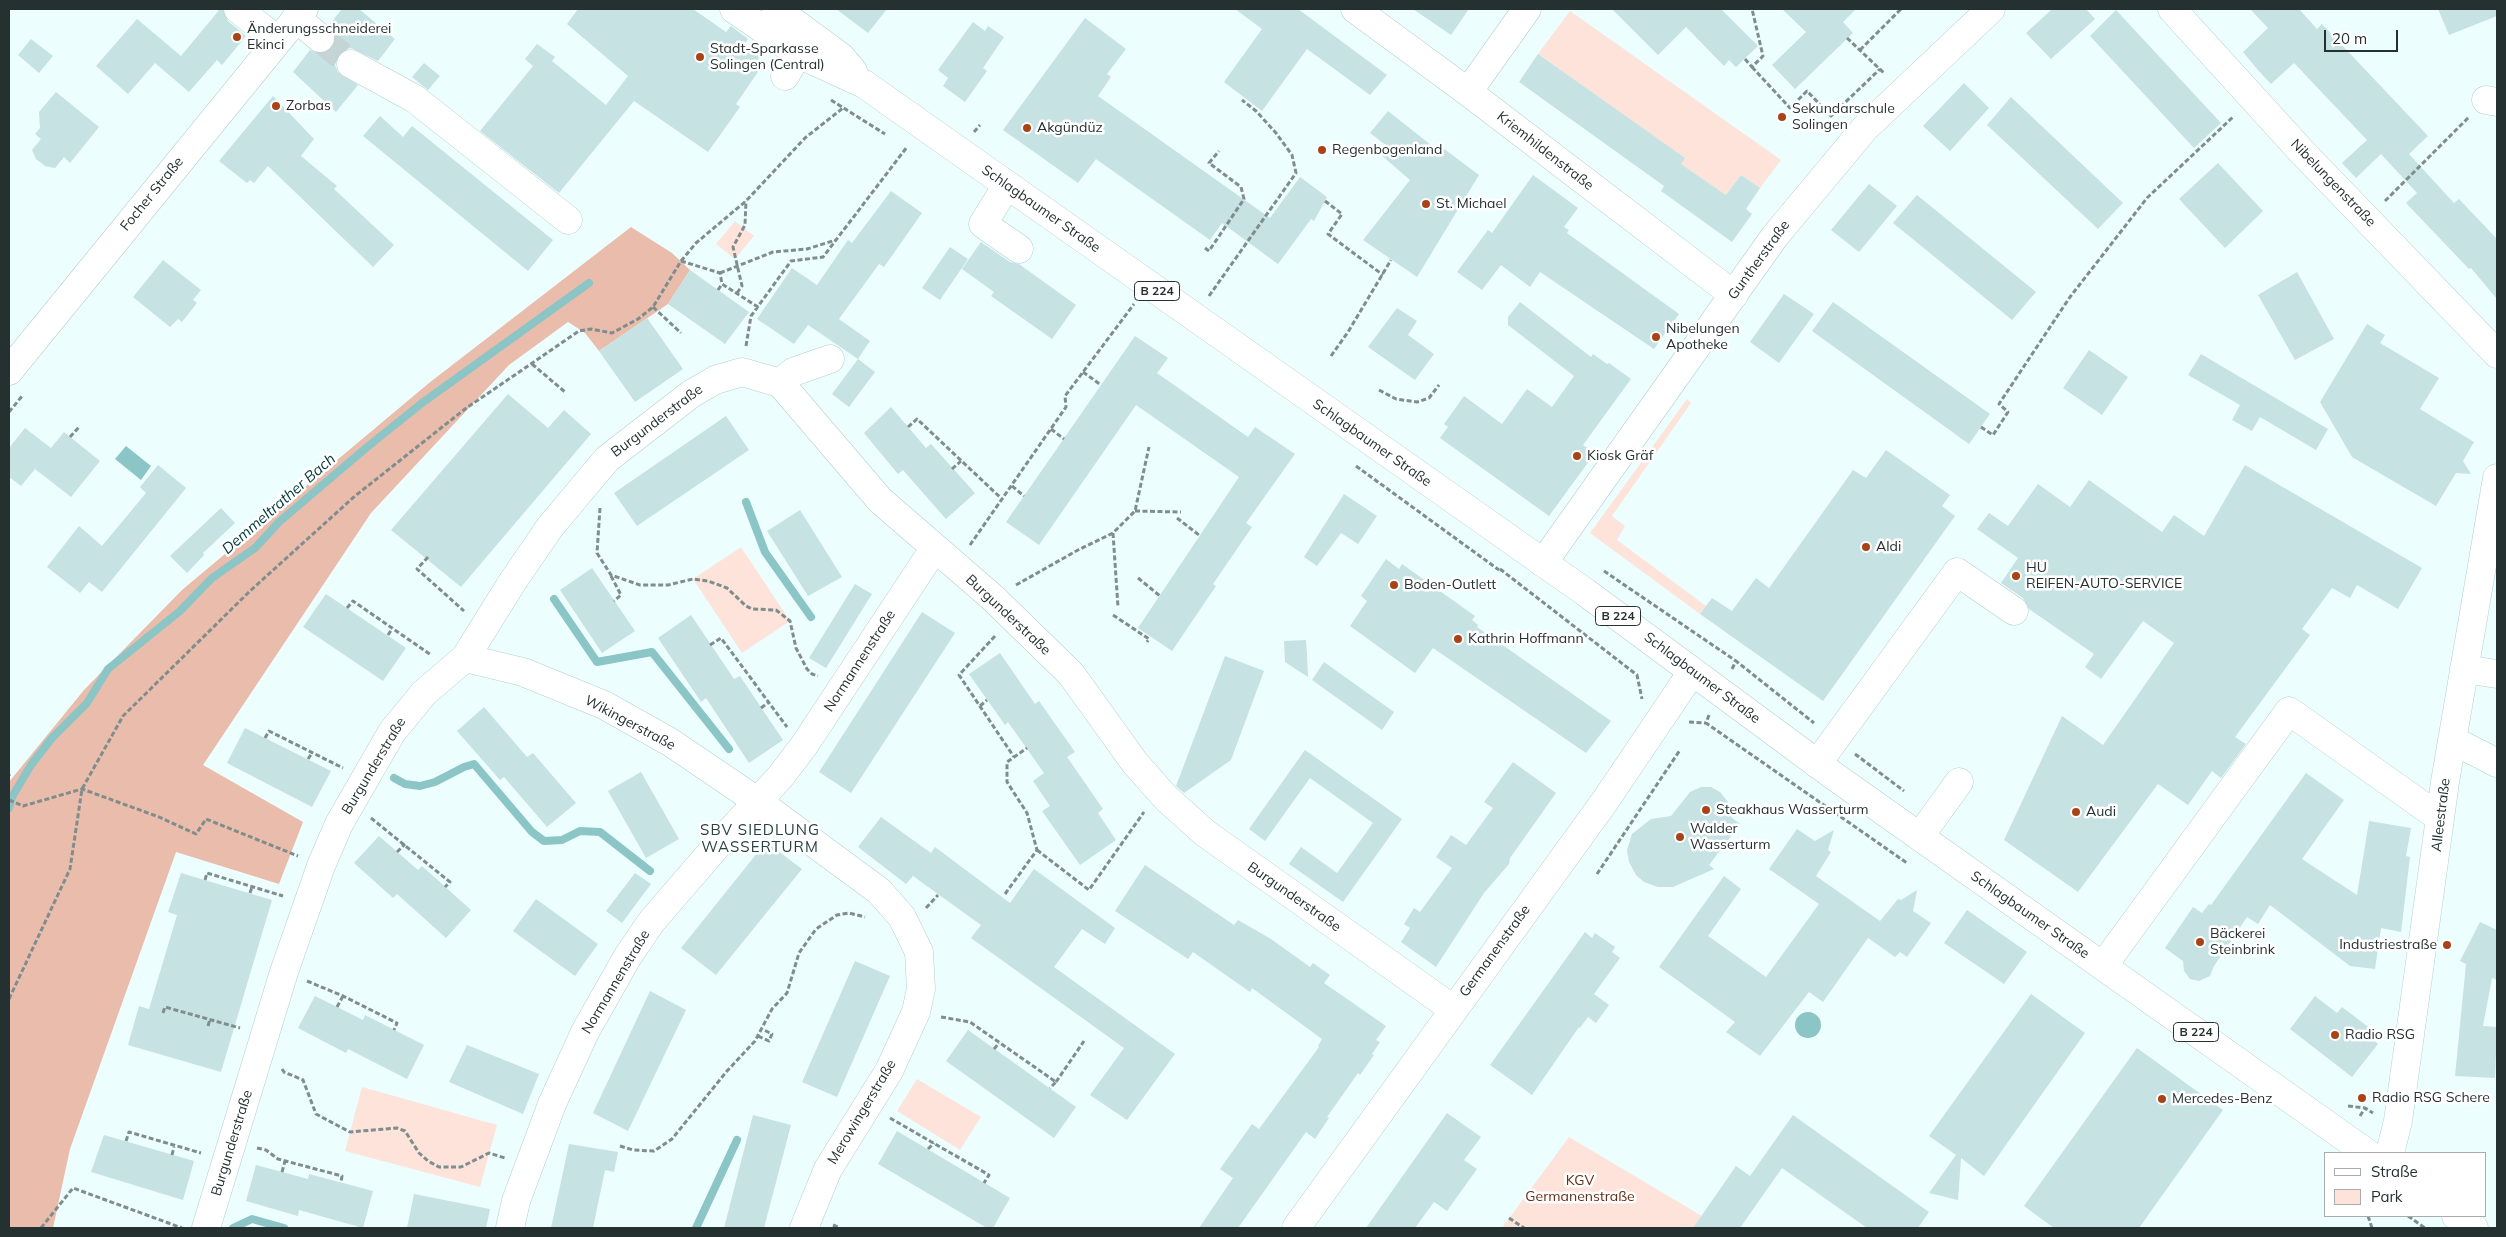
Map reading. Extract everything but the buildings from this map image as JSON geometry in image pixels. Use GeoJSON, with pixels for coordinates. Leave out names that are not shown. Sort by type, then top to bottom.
{"type":"FeatureCollection","features":[{"type":"Feature","properties":{"kind":"street"},"geometry":{"type":"LineString","coordinates":[[238,9],[277,40]]}},
{"type":"Feature","properties":{"kind":"street","name":"Schlagbaumer Straße"},"geometry":{"type":"LineString","coordinates":[[734,9],[792,65],[864,84]]}},
{"type":"Feature","properties":{"kind":"street","name":"Schlagbaumer Straße"},"geometry":{"type":"LineString","coordinates":[[776,9],[841,57],[864,84],[1543,563],[1817,764],[2366,1152]]}},
{"type":"Feature","properties":{"kind":"street","name":"Kriemhildenstraße"},"geometry":{"type":"LineString","coordinates":[[1355,9],[1468,92],[1734,295]]}},
{"type":"Feature","properties":{"kind":"street"},"geometry":{"type":"LineString","coordinates":[[1468,92],[1527,9]]}},
{"type":"Feature","properties":{"kind":"street","name":"Guntherstraße"},"geometry":{"type":"LineString","coordinates":[[1543,563],[1775,236],[1817,184],[1865,128],[1991,9]]}},
{"type":"Feature","properties":{"kind":"street","name":"Nibelungenstraße"},"geometry":{"type":"LineString","coordinates":[[2172,9],[2252,98],[2497,354]]}},
{"type":"Feature","properties":{"kind":"street","name":"Focher Straße"},"geometry":{"type":"LineString","coordinates":[[9,371],[300,13],[320,38]]}},
{"type":"Feature","properties":{"kind":"street"},"geometry":{"type":"LineString","coordinates":[[792,65],[804,43],[827,56],[841,57]]}},
{"type":"Feature","properties":{"kind":"street"},"geometry":{"type":"LineString","coordinates":[[351,64],[415,99],[568,220]]}},
{"type":"Feature","properties":{"kind":"street"},"geometry":{"type":"LineString","coordinates":[[1007,185],[983,224],[1020,249]]}},
{"type":"Feature","properties":{"kind":"street"},"geometry":{"type":"LineString","coordinates":[[742,372],[780,383],[792,372],[830,359]]}},
{"type":"Feature","properties":{"kind":"street","name":"Burgunderstraße"},"geometry":{"type":"LineString","coordinates":[[206,1228],[284,972],[321,866],[364,778],[403,716],[424,693],[458,664],[550,527],[607,459],[691,394],[715,380],[742,372]]}},
{"type":"Feature","properties":{"kind":"street","name":"Burgunderstraße"},"geometry":{"type":"LineString","coordinates":[[780,383],[880,500],[934,549],[993,598],[1071,674],[1135,763],[1159,790],[1213,839],[1453,1009]]}},
{"type":"Feature","properties":{"kind":"street","name":"Alleestraße"},"geometry":{"type":"LineString","coordinates":[[2390,1152],[2398,1121],[2452,740],[2497,478]]}},
{"type":"Feature","properties":{"kind":"street","name":"Normannenstraße"},"geometry":{"type":"LineString","coordinates":[[510,1228],[516,1201],[552,1104],[584,1032],[628,956],[652,921],[756,801],[780,777],[803,747],[934,549]]}},
{"type":"Feature","properties":{"kind":"street"},"geometry":{"type":"LineString","coordinates":[[1817,764],[1957,572],[2014,611]]}},
{"type":"Feature","properties":{"kind":"street","name":"Wikingerstraße"},"geometry":{"type":"LineString","coordinates":[[458,664],[523,672],[604,705],[670,742],[756,801]]}},
{"type":"Feature","properties":{"kind":"street"},"geometry":{"type":"LineString","coordinates":[[2464,669],[2497,674]]}},
{"type":"Feature","properties":{"kind":"street","name":"Germanenstraße"},"geometry":{"type":"LineString","coordinates":[[1296,1228],[1605,801],[1692,672]]}},
{"type":"Feature","properties":{"kind":"street"},"geometry":{"type":"LineString","coordinates":[[2103,966],[2289,711],[2440,818]]}},
{"type":"Feature","properties":{"kind":"street"},"geometry":{"type":"LineString","coordinates":[[2452,740],[2497,764]]}},
{"type":"Feature","properties":{"kind":"street"},"geometry":{"type":"LineString","coordinates":[[1920,836],[1959,782]]}},
{"type":"Feature","properties":{"kind":"street","name":"Merowingerstraße"},"geometry":{"type":"LineString","coordinates":[[756,801],[879,891],[902,917],[919,952],[921,989],[916,1012],[890,1071],[828,1169],[804,1228]]}},
{"type":"Feature","properties":{"kind":"street"},"geometry":{"type":"LineString","coordinates":[[2458,1217],[2474,1228]]}},
{"type":"Feature","properties":{"kind":"path"},"geometry":{"type":"LineString","coordinates":[[1752,9],[1763,56],[1752,67]]}},
{"type":"Feature","properties":{"kind":"path"},"geometry":{"type":"LineString","coordinates":[[1860,50],[1901,9]]}},
{"type":"Feature","properties":{"kind":"path"},"geometry":{"type":"LineString","coordinates":[[1847,38],[1903,91]]}},
{"type":"Feature","properties":{"kind":"path"},"geometry":{"type":"LineString","coordinates":[[1744,59],[1790,108],[1807,91],[1831,116],[1880,69]]}},
{"type":"Feature","properties":{"kind":"path"},"geometry":{"type":"LineString","coordinates":[[1980,427],[1992,435],[2008,412],[1999,404],[2070,298],[2147,198],[2252,98]]}},
{"type":"Feature","properties":{"kind":"path"},"geometry":{"type":"LineString","coordinates":[[1204,302],[1296,173],[1292,155],[1276,133],[1256,111],[1242,100]]}},
{"type":"Feature","properties":{"kind":"path"},"geometry":{"type":"LineString","coordinates":[[2367,219],[2492,101]]}},
{"type":"Feature","properties":{"kind":"path"},"geometry":{"type":"LineString","coordinates":[[9,999],[70,869],[82,788],[123,716],[250,591],[362,490],[465,409],[579,331],[591,329],[612,332],[638,319],[653,307],[681,261],[696,243],[746,201],[805,138],[843,108]]}},
{"type":"Feature","properties":{"kind":"path"},"geometry":{"type":"LineString","coordinates":[[742,372],[752,316],[791,261],[823,257],[907,147]]}},
{"type":"Feature","properties":{"kind":"path"},"geometry":{"type":"LineString","coordinates":[[1205,248],[1209,251],[1244,199],[1242,187],[1209,163],[1219,151]]}},
{"type":"Feature","properties":{"kind":"path"},"geometry":{"type":"LineString","coordinates":[[737,293],[742,286],[733,247],[745,225],[746,201]]}},
{"type":"Feature","properties":{"kind":"path"},"geometry":{"type":"LineString","coordinates":[[1325,201],[1342,214],[1328,234],[1383,275]]}},
{"type":"Feature","properties":{"kind":"path"},"geometry":{"type":"LineString","coordinates":[[681,261],[720,273],[773,252],[807,249],[836,240]]}},
{"type":"Feature","properties":{"kind":"path"},"geometry":{"type":"LineString","coordinates":[[1331,356],[1348,332],[1391,260]]}},
{"type":"Feature","properties":{"kind":"path"},"geometry":{"type":"LineString","coordinates":[[718,290],[722,284],[720,273]]}},
{"type":"Feature","properties":{"kind":"path"},"geometry":{"type":"LineString","coordinates":[[722,284],[758,307]]}},
{"type":"Feature","properties":{"kind":"path"},"geometry":{"type":"LineString","coordinates":[[955,566],[1003,500],[1066,407],[1065,396],[1134,304]]}},
{"type":"Feature","properties":{"kind":"path"},"geometry":{"type":"LineString","coordinates":[[653,307],[680,333]]}},
{"type":"Feature","properties":{"kind":"path"},"geometry":{"type":"LineString","coordinates":[[532,364],[565,392]]}},
{"type":"Feature","properties":{"kind":"path"},"geometry":{"type":"LineString","coordinates":[[1083,372],[1101,385]]}},
{"type":"Feature","properties":{"kind":"path"},"geometry":{"type":"LineString","coordinates":[[1379,390],[1396,399],[1418,402],[1429,398],[1439,385]]}},
{"type":"Feature","properties":{"kind":"path"},"geometry":{"type":"LineString","coordinates":[[908,427],[917,419],[1003,500]]}},
{"type":"Feature","properties":{"kind":"path"},"geometry":{"type":"LineString","coordinates":[[70,437],[79,426]]}},
{"type":"Feature","properties":{"kind":"path"},"geometry":{"type":"LineString","coordinates":[[1051,428],[1064,439]]}},
{"type":"Feature","properties":{"kind":"path"},"geometry":{"type":"LineString","coordinates":[[993,598],[1078,550],[1113,533],[1135,511],[1149,446]]}},
{"type":"Feature","properties":{"kind":"path"},"geometry":{"type":"LineString","coordinates":[[952,469],[961,461]]}},
{"type":"Feature","properties":{"kind":"path"},"geometry":{"type":"LineString","coordinates":[[584,485],[599,502],[597,553],[621,594],[614,600]]}},
{"type":"Feature","properties":{"kind":"path"},"geometry":{"type":"LineString","coordinates":[[1012,486],[1024,496]]}},
{"type":"Feature","properties":{"kind":"path"},"geometry":{"type":"LineString","coordinates":[[1135,511],[1181,512]]}},
{"type":"Feature","properties":{"kind":"path"},"geometry":{"type":"LineString","coordinates":[[1177,518],[1199,535]]}},
{"type":"Feature","properties":{"kind":"path"},"geometry":{"type":"LineString","coordinates":[[1113,533],[1118,607]]}},
{"type":"Feature","properties":{"kind":"path"},"geometry":{"type":"LineString","coordinates":[[428,557],[417,569],[483,628]]}},
{"type":"Feature","properties":{"kind":"path"},"geometry":{"type":"LineString","coordinates":[[611,575],[640,585],[668,585],[693,579],[708,582],[727,588],[746,606],[776,610],[790,621],[800,656],[812,674],[822,677],[828,671],[846,681]]}},
{"type":"Feature","properties":{"kind":"path"},"geometry":{"type":"LineString","coordinates":[[1138,578],[1160,596]]}},
{"type":"Feature","properties":{"kind":"path"},"geometry":{"type":"LineString","coordinates":[[347,608],[353,601],[392,629],[458,664]]}},
{"type":"Feature","properties":{"kind":"path"},"geometry":{"type":"LineString","coordinates":[[1113,615],[1149,639],[1147,642]]}},
{"type":"Feature","properties":{"kind":"path"},"geometry":{"type":"LineString","coordinates":[[1012,617],[959,675],[1014,757]]}},
{"type":"Feature","properties":{"kind":"path"},"geometry":{"type":"LineString","coordinates":[[388,635],[392,629]]}},
{"type":"Feature","properties":{"kind":"path"},"geometry":{"type":"LineString","coordinates":[[710,645],[721,638],[803,747]]}},
{"type":"Feature","properties":{"kind":"path"},"geometry":{"type":"LineString","coordinates":[[980,706],[987,700]]}},
{"type":"Feature","properties":{"kind":"path"},"geometry":{"type":"LineString","coordinates":[[761,708],[769,702]]}},
{"type":"Feature","properties":{"kind":"path"},"geometry":{"type":"LineString","coordinates":[[265,738],[269,731],[364,778]]}},
{"type":"Feature","properties":{"kind":"path"},"geometry":{"type":"LineString","coordinates":[[1027,748],[1007,762],[1006,782],[1027,813],[1037,850],[1089,890],[1159,790]]}},
{"type":"Feature","properties":{"kind":"path"},"geometry":{"type":"LineString","coordinates":[[1597,874],[1680,750]]}},
{"type":"Feature","properties":{"kind":"path"},"geometry":{"type":"LineString","coordinates":[[308,759],[312,753]]}},
{"type":"Feature","properties":{"kind":"path"},"geometry":{"type":"LineString","coordinates":[[9,800],[23,806],[82,788],[196,834],[206,819],[321,866]]}},
{"type":"Feature","properties":{"kind":"path"},"geometry":{"type":"LineString","coordinates":[[351,803],[405,844],[450,882],[446,887]]}},
{"type":"Feature","properties":{"kind":"path"},"geometry":{"type":"LineString","coordinates":[[397,852],[405,844]]}},
{"type":"Feature","properties":{"kind":"path"},"geometry":{"type":"LineString","coordinates":[[1005,894],[1037,850]]}},
{"type":"Feature","properties":{"kind":"path"},"geometry":{"type":"LineString","coordinates":[[205,880],[206,873],[308,904]]}},
{"type":"Feature","properties":{"kind":"path"},"geometry":{"type":"LineString","coordinates":[[250,893],[252,887]]}},
{"type":"Feature","properties":{"kind":"path"},"geometry":{"type":"LineString","coordinates":[[620,1146],[633,1150],[654,1151],[672,1139],[758,1036],[772,1009],[787,992],[800,953],[816,929],[837,915],[849,913],[872,919]]}},
{"type":"Feature","properties":{"kind":"path"},"geometry":{"type":"LineString","coordinates":[[284,972],[343,996],[397,1023],[394,1030]]}},
{"type":"Feature","properties":{"kind":"path"},"geometry":{"type":"LineString","coordinates":[[337,1007],[343,996]]}},
{"type":"Feature","properties":{"kind":"path"},"geometry":{"type":"LineString","coordinates":[[163,1013],[165,1006],[265,1035],[284,1072],[303,1080],[316,1114],[350,1132],[396,1128],[405,1131],[419,1153],[439,1167],[462,1167],[489,1153],[529,1167]]}},
{"type":"Feature","properties":{"kind":"path"},"geometry":{"type":"LineString","coordinates":[[916,1012],[970,1022],[1056,1082]]}},
{"type":"Feature","properties":{"kind":"path"},"geometry":{"type":"LineString","coordinates":[[208,1026],[210,1019]]}},
{"type":"Feature","properties":{"kind":"path"},"geometry":{"type":"LineString","coordinates":[[758,1036],[769,1040],[772,1034],[762,1029]]}},
{"type":"Feature","properties":{"kind":"path"},"geometry":{"type":"LineString","coordinates":[[1050,1088],[1084,1041]]}},
{"type":"Feature","properties":{"kind":"path"},"geometry":{"type":"LineString","coordinates":[[994,1049],[999,1043]]}},
{"type":"Feature","properties":{"kind":"path"},"geometry":{"type":"LineString","coordinates":[[868,1105],[989,1175],[984,1183]]}},
{"type":"Feature","properties":{"kind":"path"},"geometry":{"type":"LineString","coordinates":[[126,1141],[129,1132],[174,1146],[172,1155]]}},
{"type":"Feature","properties":{"kind":"path"},"geometry":{"type":"LineString","coordinates":[[928,1149],[934,1143]]}},
{"type":"Feature","properties":{"kind":"path"},"geometry":{"type":"LineString","coordinates":[[231,1144],[266,1150],[278,1159],[342,1176],[341,1182]]}},
{"type":"Feature","properties":{"kind":"path"},"geometry":{"type":"LineString","coordinates":[[282,1172],[285,1161]]}},
{"type":"Feature","properties":{"kind":"path"},"geometry":{"type":"LineString","coordinates":[[41,1228],[73,1188],[182,1228]]}},
{"type":"Feature","properties":{"kind":"path"},"geometry":{"type":"LineString","coordinates":[[2409,1217],[2425,1228]]}},
{"type":"Feature","properties":{"kind":"path"},"geometry":{"type":"LineString","coordinates":[[1510,1218],[1524,1228]]}},
{"type":"Feature","properties":{"kind":"green space"},"geometry":{"type":"Polygon","coordinates":[[[1570,11],[1781,160],[1760,188],[1741,175],[1726,195],[1681,164],[1684,158],[1538,54],[1570,11]]]}},
{"type":"Feature","properties":{"kind":"green space"},"geometry":{"type":"Polygon","coordinates":[[[735,221],[754,236],[735,259],[716,244],[735,221]]]}},
{"type":"Feature","properties":{"kind":"green space"},"geometry":{"type":"Polygon","coordinates":[[[1687,399],[1691,403],[1612,516],[1625,526],[1617,540],[1706,606],[1700,614],[1590,533],[1687,399]]]}},
{"type":"Feature","properties":{"kind":"green space"},"geometry":{"type":"Polygon","coordinates":[[[741,547],[790,621],[742,653],[693,579],[741,547]]]}},
{"type":"Feature","properties":{"kind":"green space"},"geometry":{"type":"Polygon","coordinates":[[[917,1079],[981,1117],[960,1150],[897,1111],[917,1079]]]}},
{"type":"Feature","properties":{"kind":"green space"},"geometry":{"type":"Polygon","coordinates":[[[362,1087],[497,1125],[480,1187],[345,1151],[362,1087]]]}},
{"type":"Feature","properties":{"kind":"green space","name":"KGV Germanenstraße"},"geometry":{"type":"Polygon","coordinates":[[[1569,1137],[1722,1228],[1502,1228],[1569,1137]]]}},
{"type":"Feature","properties":{"kind":"shaded area"},"geometry":{"type":"Polygon","coordinates":[[[631,227],[672,253],[690,270],[668,304],[599,351],[585,333],[568,322],[509,365],[371,513],[203,765],[303,822],[279,884],[176,852],[70,1149],[53,1228],[9,1228],[9,782],[84,690],[182,590],[429,383],[631,227]]]}},
{"type":"Feature","properties":{"kind":"water"},"geometry":{"type":"Polygon","coordinates":[[[126,446],[151,466],[141,480],[115,459],[126,446]]]}},
{"type":"Feature","properties":{"kind":"water"},"geometry":{"type":"Polygon","coordinates":[[[1808,1012],[1817,1016],[1821,1025],[1817,1034],[1808,1038],[1799,1034],[1795,1025],[1799,1016],[1808,1012]]]}},
{"type":"Feature","properties":{"kind":"waterway","name":"Demmeltrather Bach"},"geometry":{"type":"LineString","coordinates":[[9,808],[12,797],[31,765],[52,738],[87,703],[108,669],[180,611],[212,578],[255,548],[279,522],[422,403],[589,283]]}},
{"type":"Feature","properties":{"kind":"waterway"},"geometry":{"type":"LineString","coordinates":[[746,502],[765,552],[811,617]]}},
{"type":"Feature","properties":{"kind":"waterway"},"geometry":{"type":"LineString","coordinates":[[554,599],[597,662],[652,652],[729,749]]}},
{"type":"Feature","properties":{"kind":"waterway"},"geometry":{"type":"LineString","coordinates":[[394,778],[405,784],[420,786],[435,782],[474,764],[532,832],[544,841],[562,840],[580,831],[600,832],[650,871]]}},
{"type":"Feature","properties":{"kind":"waterway"},"geometry":{"type":"LineString","coordinates":[[696,1228],[737,1140]]}},
{"type":"Feature","properties":{"kind":"waterway"},"geometry":{"type":"LineString","coordinates":[[233,1228],[252,1219],[284,1228]]}},
{"type":"Feature","properties":{"kind":"tunnel"},"geometry":{"type":"LineString","coordinates":[[320,38],[351,64]]}},
{"type":"Feature","properties":{"kind":"place","name":"Änderungsschneiderei Ekinci"},"geometry":{"type":"Point","coordinates":[237,37]}},
{"type":"Feature","properties":{"kind":"place","name":"Stadt-Sparkasse Solingen (Central)"},"geometry":{"type":"Point","coordinates":[700,57]}},
{"type":"Feature","properties":{"kind":"place","name":"Zorbas"},"geometry":{"type":"Point","coordinates":[276,106]}},
{"type":"Feature","properties":{"kind":"place","name":"Sekundarschule Solingen"},"geometry":{"type":"Point","coordinates":[1782,117]}},
{"type":"Feature","properties":{"kind":"place","name":"Akgündüz"},"geometry":{"type":"Point","coordinates":[1027,128]}},
{"type":"Feature","properties":{"kind":"place","name":"Regenbogenland"},"geometry":{"type":"Point","coordinates":[1322,150]}},
{"type":"Feature","properties":{"kind":"place","name":"St. Michael"},"geometry":{"type":"Point","coordinates":[1426,204]}},
{"type":"Feature","properties":{"kind":"place","name":"Nibelungen Apotheke"},"geometry":{"type":"Point","coordinates":[1656,337]}},
{"type":"Feature","properties":{"kind":"place","name":"Kiosk Gräf"},"geometry":{"type":"Point","coordinates":[1577,456]}},
{"type":"Feature","properties":{"kind":"place","name":"Aldi"},"geometry":{"type":"Point","coordinates":[1866,547]}},
{"type":"Feature","properties":{"kind":"place","name":"HU REIFEN-AUTO-SERVICE"},"geometry":{"type":"Point","coordinates":[2016,576]}},
{"type":"Feature","properties":{"kind":"place","name":"Boden-Outlett"},"geometry":{"type":"Point","coordinates":[1394,585]}},
{"type":"Feature","properties":{"kind":"place","name":"Kathrin Hoffmann"},"geometry":{"type":"Point","coordinates":[1458,639]}},
{"type":"Feature","properties":{"kind":"place","name":"Steakhaus Wasserturm"},"geometry":{"type":"Point","coordinates":[1706,810]}},
{"type":"Feature","properties":{"kind":"place","name":"Audi"},"geometry":{"type":"Point","coordinates":[2076,812]}},
{"type":"Feature","properties":{"kind":"place","name":"Walder Wasserturm"},"geometry":{"type":"Point","coordinates":[1680,837]}},
{"type":"Feature","properties":{"kind":"place","name":"Bäckerei Steinbrink"},"geometry":{"type":"Point","coordinates":[2200,942]}},
{"type":"Feature","properties":{"kind":"place","name":"Industriestraße"},"geometry":{"type":"Point","coordinates":[2447,945]}},
{"type":"Feature","properties":{"kind":"place","name":"Radio RSG"},"geometry":{"type":"Point","coordinates":[2335,1035]}},
{"type":"Feature","properties":{"kind":"place","name":"Radio RSG Schere"},"geometry":{"type":"Point","coordinates":[2362,1098]}},
{"type":"Feature","properties":{"kind":"place","name":"Mercedes-Benz"},"geometry":{"type":"Point","coordinates":[2162,1099]}},
{"type":"Feature","properties":{"kind":"district","name":"SBV SIEDLUNG WASSERTURM"},"geometry":{"type":"Point","coordinates":[760,838]}}]}
